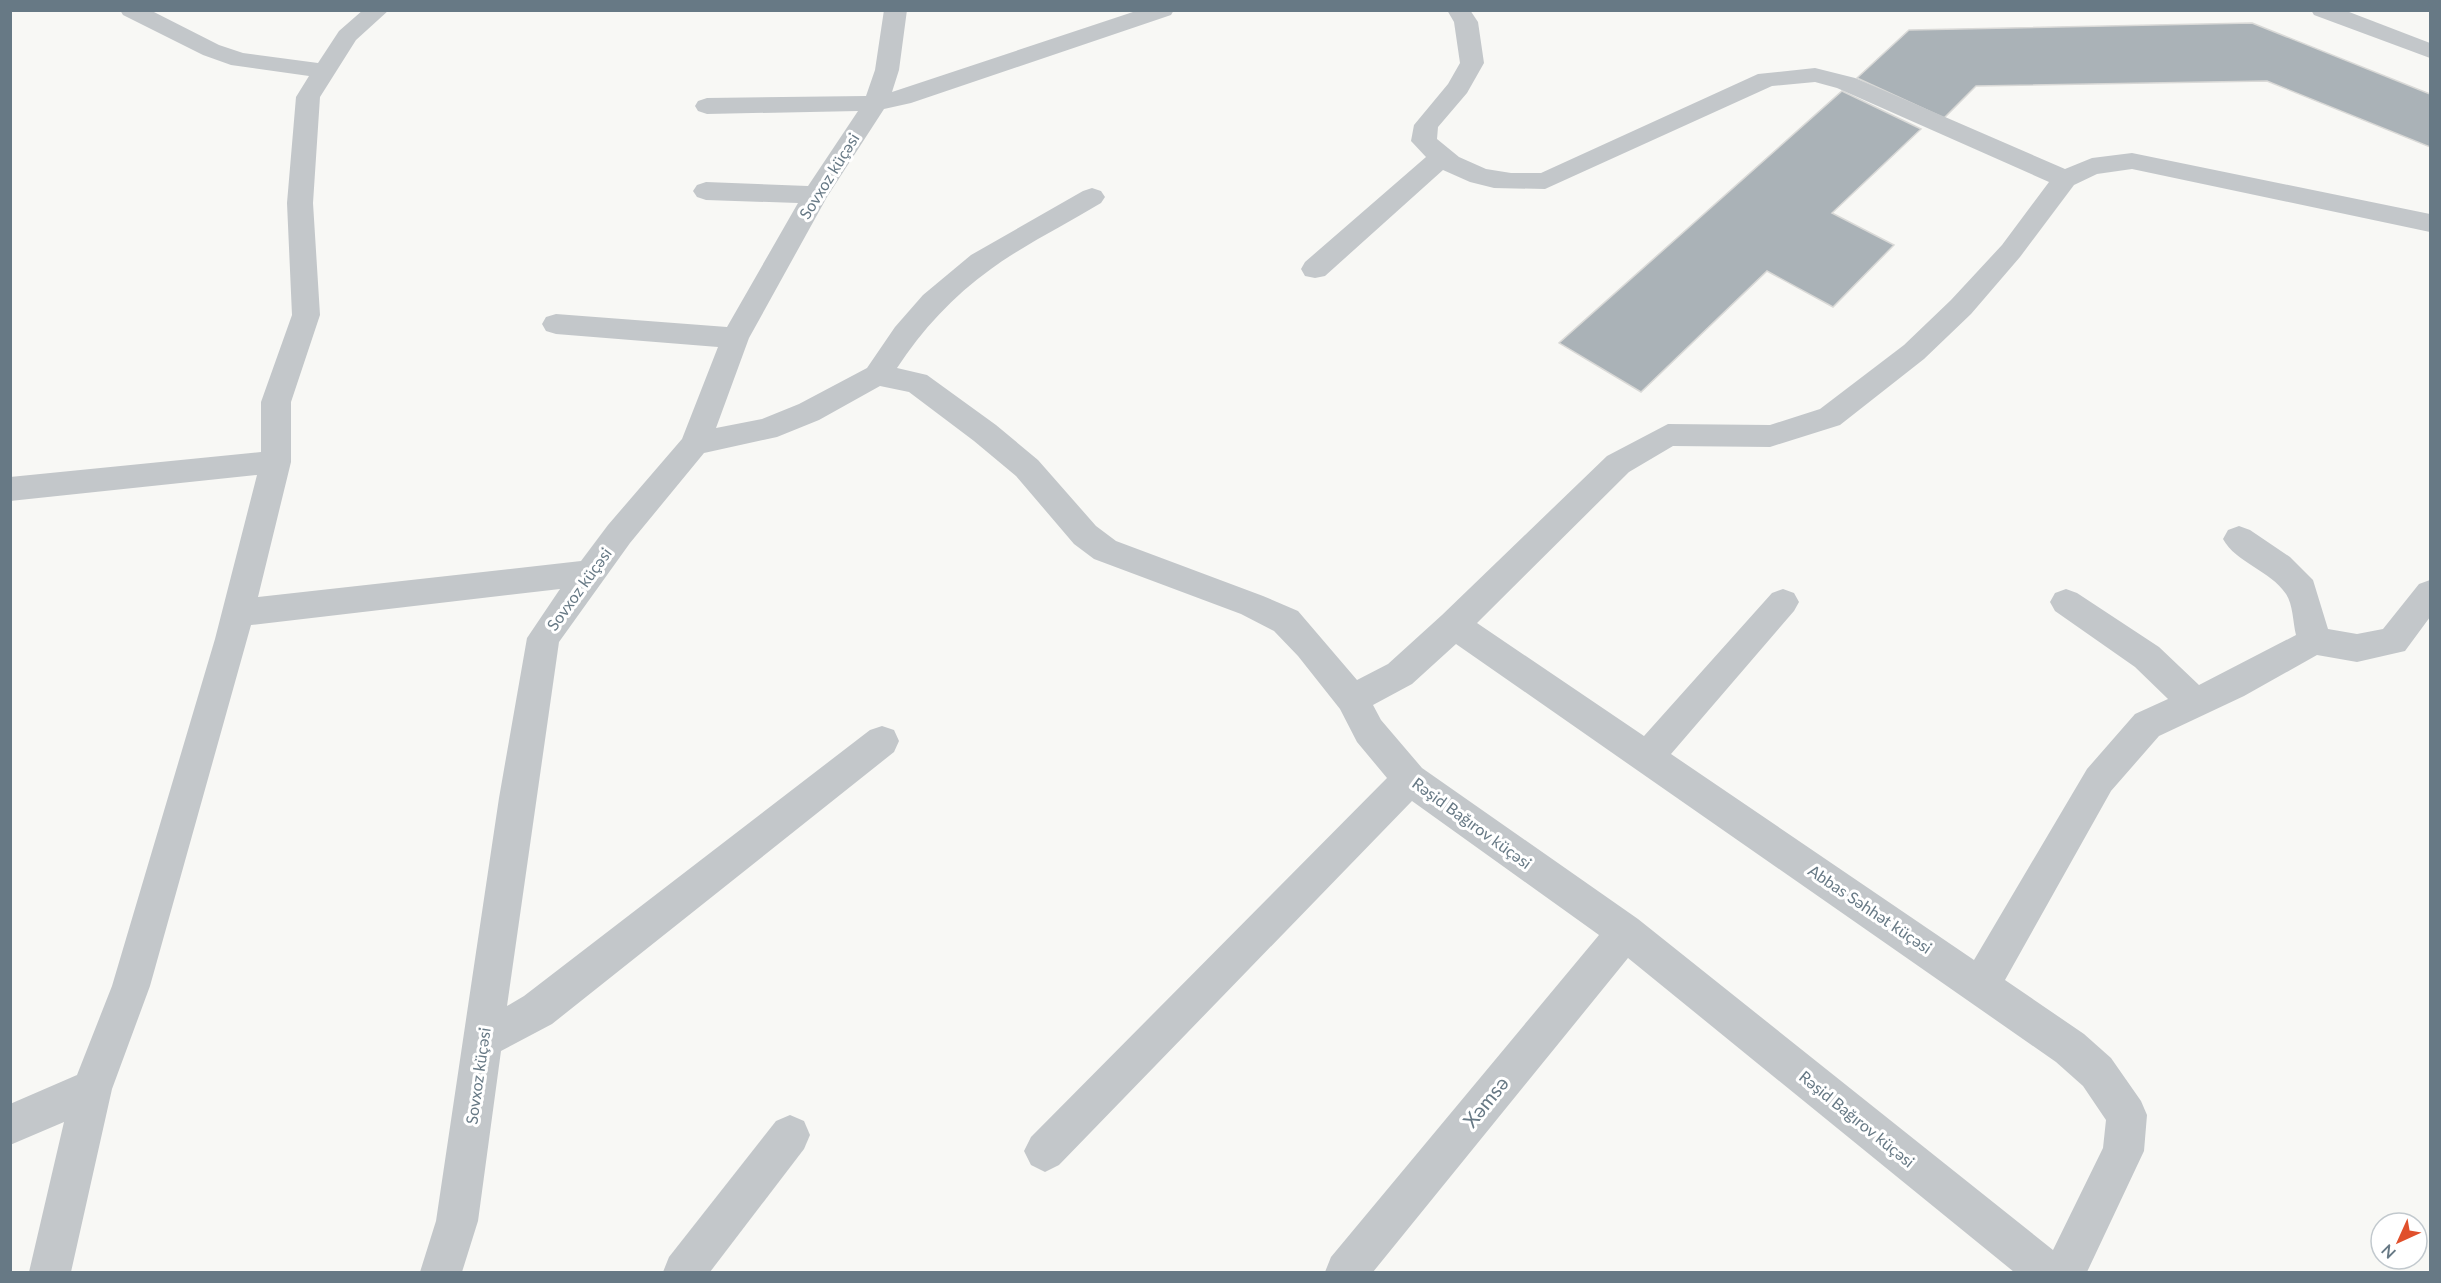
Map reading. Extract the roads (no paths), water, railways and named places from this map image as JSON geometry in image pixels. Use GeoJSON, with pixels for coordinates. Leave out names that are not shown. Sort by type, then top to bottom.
{"type":"FeatureCollection","features":[{"type":"Feature","properties":{"kind":"street"},"geometry":{"type":"LineString","coordinates":[[130,10],[211,50],[238,60],[324,71]]}},
{"type":"Feature","properties":{"kind":"street"},"geometry":{"type":"LineString","coordinates":[[50,1272],[92,1089],[130,986],[238,613],[276,462],[276,402],[306,315],[300,203],[308,97],[348,36],[378,10]]}},
{"type":"Feature","properties":{"kind":"street","name":"Sovxoz küçəsi"},"geometry":{"type":"LineString","coordinates":[[441,1272],[457,1221],[543,638],[619,534],[695,444],[735,338],[815,195],[876,103],[887,70],[896,10]]}},
{"type":"Feature","properties":{"kind":"street"},"geometry":{"type":"LineString","coordinates":[[706,106],[876,103],[902,98],[1164,10]]}},
{"type":"Feature","properties":{"kind":"street"},"geometry":{"type":"LineString","coordinates":[[1458,10],[1466,22],[1472,63],[1458,88],[1426,125],[1424,141],[1440,158],[1475,175],[1515,184],[1545,181],[1767,79],[1815,75],[1846,83],[2064,179]]}},
{"type":"Feature","properties":{"kind":"street"},"geometry":{"type":"LineString","coordinates":[[2322,10],[2430,51]]}},
{"type":"Feature","properties":{"kind":"street"},"geometry":{"type":"LineString","coordinates":[[1315,269],[1440,158]]}},
{"type":"Feature","properties":{"kind":"street"},"geometry":{"type":"LineString","coordinates":[[1352,699],[1400,674],[1454,625],[1618,464],[1645,446],[1668,435],[1770,436],[1830,417],[1914,352],[1961,307],[2010,251],[2064,179],[2092,166],[2132,161],[2392,217],[2430,223]]}},
{"type":"Feature","properties":{"kind":"street"},"geometry":{"type":"LineString","coordinates":[[706,191],[815,195]]}},
{"type":"Feature","properties":{"kind":"street"},"geometry":{"type":"LineString","coordinates":[[695,444],[767,429],[809,412],[877,375],[905,334],[941,296],[981,262],[1092,197]]}},
{"type":"Feature","properties":{"kind":"street"},"geometry":{"type":"LineString","coordinates":[[556,324],[735,338]]}},
{"type":"Feature","properties":{"kind":"street","name":"Rəşid Bağırov küçəsi"},"geometry":{"type":"LineString","coordinates":[[877,375],[918,383],[986,433],[1027,468],[1085,535],[1105,550],[1252,605],[1286,621],[1310,646],[1352,699],[1369,732],[1410,779],[1625,932],[2047,1272]]}},
{"type":"Feature","properties":{"kind":"street"},"geometry":{"type":"LineString","coordinates":[[10,489],[276,462]]}},
{"type":"Feature","properties":{"kind":"street"},"geometry":{"type":"LineString","coordinates":[[2239,539],[2279,566],[2302,589],[2314,641]]}},
{"type":"Feature","properties":{"kind":"street"},"geometry":{"type":"LineString","coordinates":[[238,613],[590,573]]}},
{"type":"Feature","properties":{"kind":"street"},"geometry":{"type":"LineString","coordinates":[[1981,985],[2099,780],[2147,725],[2232,686],[2314,641],[2357,648],[2393,641],[2430,593]]}},
{"type":"Feature","properties":{"kind":"street"},"geometry":{"type":"LineString","coordinates":[[1648,756],[1783,602]]}},
{"type":"Feature","properties":{"kind":"street"},"geometry":{"type":"LineString","coordinates":[[2066,602],[2147,657],[2195,703]]}},
{"type":"Feature","properties":{"kind":"street","name":"Abbas Səhhət küçəsi"},"geometry":{"type":"LineString","coordinates":[[1454,625],[1981,985],[2070,1048],[2097,1072],[2127,1115],[2123,1151],[2065,1272]]}},
{"type":"Feature","properties":{"kind":"street"},"geometry":{"type":"LineString","coordinates":[[483,1039],[538,1010],[882,741]]}},
{"type":"Feature","properties":{"kind":"street"},"geometry":{"type":"LineString","coordinates":[[1045,1151],[1410,779]]}},
{"type":"Feature","properties":{"kind":"street","name":"Xəmsə"},"geometry":{"type":"LineString","coordinates":[[1346,1272],[1625,932]]}},
{"type":"Feature","properties":{"kind":"street"},"geometry":{"type":"LineString","coordinates":[[10,1125],[92,1089]]}},
{"type":"Feature","properties":{"kind":"street"},"geometry":{"type":"LineString","coordinates":[[684,1272],[790,1134]]}}]}
